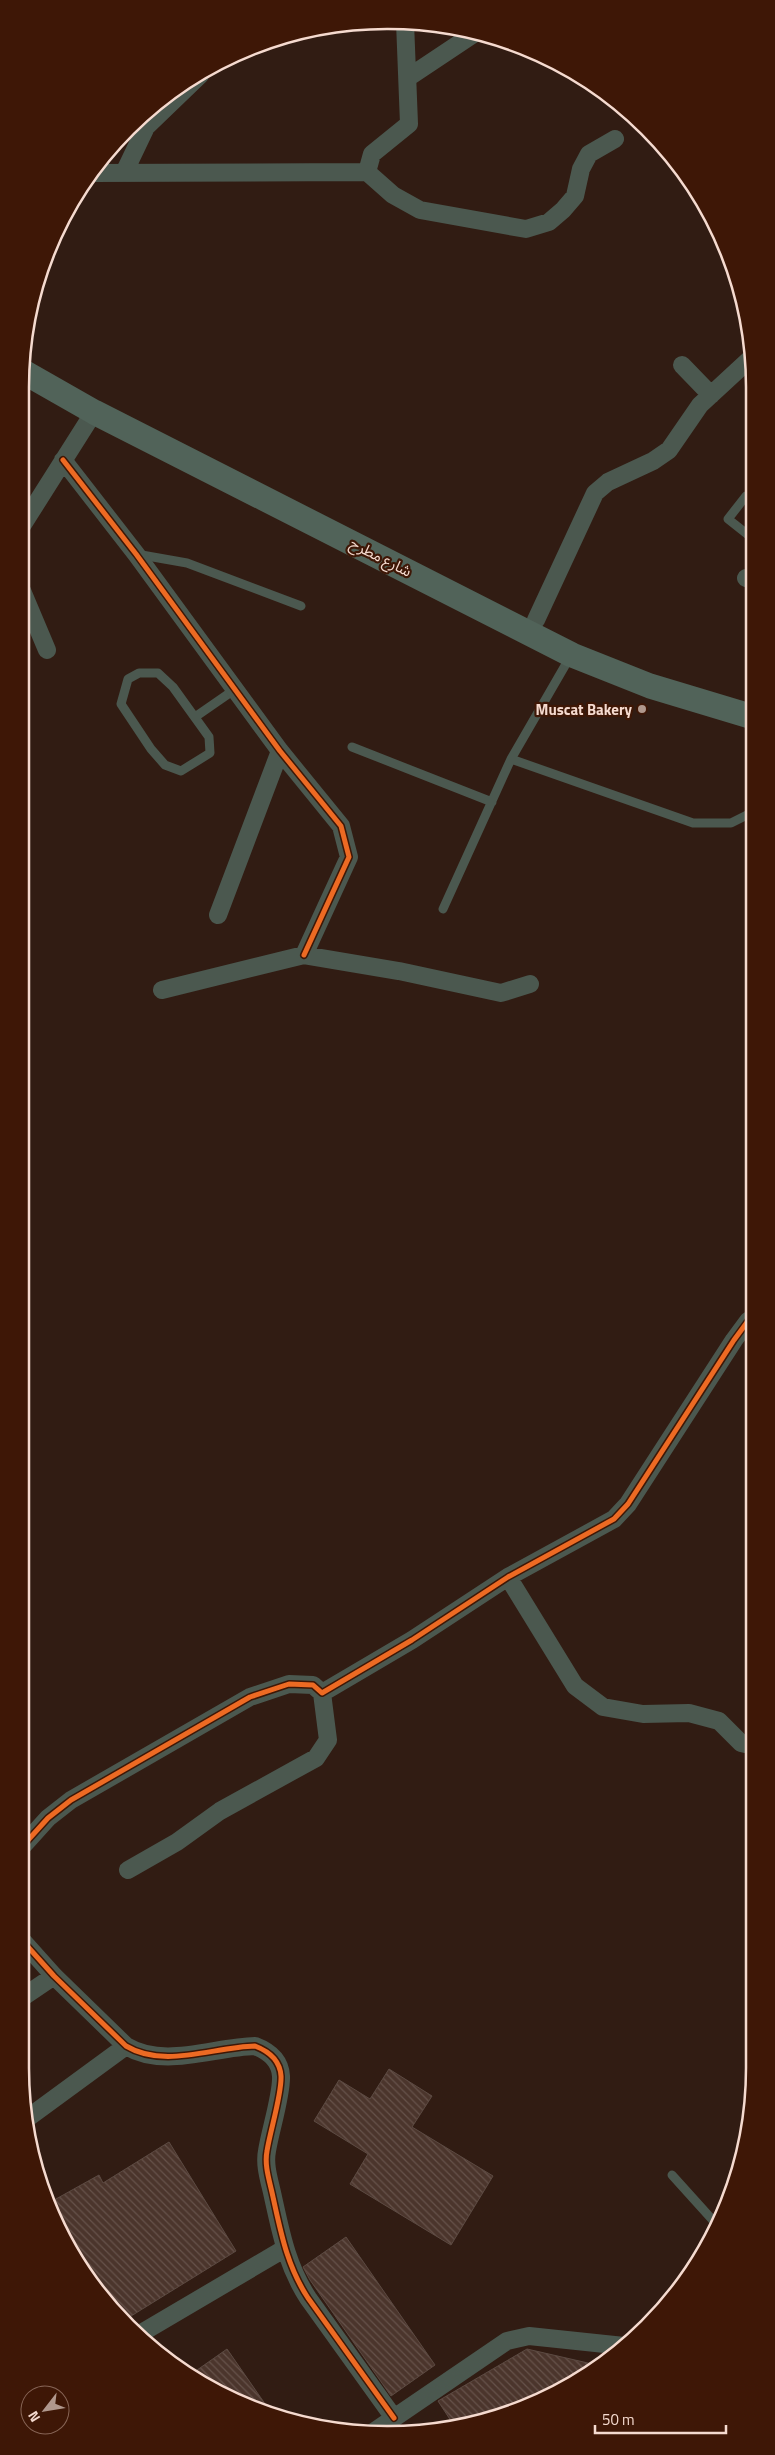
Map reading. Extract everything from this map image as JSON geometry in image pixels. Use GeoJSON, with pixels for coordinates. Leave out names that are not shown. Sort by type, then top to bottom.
{"type":"FeatureCollection","features":[{"type":"Feature","properties":{"kind":"main road","name":"شارع مطرح"},"geometry":{"type":"LineString","coordinates":[[30,360],[69,385],[536,620],[639,664],[746,697]]}},
{"type":"Feature","properties":{"kind":"main road","name":"شارع مطرح"},"geometry":{"type":"LineString","coordinates":[[30,375],[94,412],[572,655],[650,686],[746,715]]}},
{"type":"Feature","properties":{"kind":"street"},"geometry":{"type":"LineString","coordinates":[[367,172],[372,154],[409,124],[409,78],[406,30]]}},
{"type":"Feature","properties":{"kind":"street"},"geometry":{"type":"LineString","coordinates":[[409,78],[467,38]]}},
{"type":"Feature","properties":{"kind":"street"},"geometry":{"type":"LineString","coordinates":[[124,172],[146,127],[175,99]]}},
{"type":"Feature","properties":{"kind":"street"},"geometry":{"type":"LineString","coordinates":[[100,173],[367,172],[393,194],[420,210],[526,230],[548,222],[563,210],[575,196],[581,169],[589,154],[615,139]]}},
{"type":"Feature","properties":{"kind":"street"},"geometry":{"type":"LineString","coordinates":[[536,620],[595,493],[608,482],[653,461],[669,450],[685,424],[711,395],[745,364]]}},
{"type":"Feature","properties":{"kind":"street"},"geometry":{"type":"LineString","coordinates":[[682,365],[711,395]]}},
{"type":"Feature","properties":{"kind":"street"},"geometry":{"type":"LineString","coordinates":[[29,515],[94,412]]}},
{"type":"Feature","properties":{"kind":"street"},"geometry":{"type":"LineString","coordinates":[[63,460],[136,554],[280,751],[341,826],[349,857],[304,955]]}},
{"type":"Feature","properties":{"kind":"street"},"geometry":{"type":"LineString","coordinates":[[29,607],[47,650]]}},
{"type":"Feature","properties":{"kind":"street"},"geometry":{"type":"LineString","coordinates":[[218,915],[280,751]]}},
{"type":"Feature","properties":{"kind":"street"},"geometry":{"type":"LineString","coordinates":[[162,990],[304,955],[399,971],[501,993],[530,984]]}},
{"type":"Feature","properties":{"kind":"street"},"geometry":{"type":"LineString","coordinates":[[322,1693],[412,1640],[508,1577],[614,1518],[628,1504],[746,1324]]}},
{"type":"Feature","properties":{"kind":"street"},"geometry":{"type":"LineString","coordinates":[[508,1577],[575,1686],[603,1707],[643,1714],[689,1713],[718,1721],[741,1743],[746,1744]]}},
{"type":"Feature","properties":{"kind":"street"},"geometry":{"type":"LineString","coordinates":[[29,1839],[48,1818],[71,1800],[250,1698],[289,1684],[313,1685],[322,1693],[328,1740],[316,1758],[220,1811],[177,1842],[128,1870]]}},
{"type":"Feature","properties":{"kind":"street"},"geometry":{"type":"LineString","coordinates":[[29,1948],[54,1976],[126,2046],[139,2054],[154,2058],[255,2046],[268,2051],[277,2062],[281,2076],[266,2154],[266,2168],[284,2249],[298,2282],[394,2418]]}},
{"type":"Feature","properties":{"kind":"street"},"geometry":{"type":"LineString","coordinates":[[29,1993],[54,1976]]}},
{"type":"Feature","properties":{"kind":"street"},"geometry":{"type":"LineString","coordinates":[[32,2115],[126,2046]]}},
{"type":"Feature","properties":{"kind":"street"},"geometry":{"type":"LineString","coordinates":[[145,2331],[284,2249]]}},
{"type":"Feature","properties":{"kind":"street"},"geometry":{"type":"LineString","coordinates":[[383,2426],[507,2341],[529,2336],[614,2345]]}},
{"type":"Feature","properties":{"kind":"lane"},"geometry":{"type":"LineString","coordinates":[[746,496],[728,518],[746,533]]}},
{"type":"Feature","properties":{"kind":"lane"},"geometry":{"type":"LineString","coordinates":[[136,554],[187,563],[301,606]]}},
{"type":"Feature","properties":{"kind":"lane"},"geometry":{"type":"LineString","coordinates":[[443,909],[511,759],[572,655]]}},
{"type":"Feature","properties":{"kind":"lane"},"geometry":{"type":"LineString","coordinates":[[139,673],[158,673],[173,687],[195,717],[209,737],[210,753],[181,770],[165,765],[121,704],[128,679],[139,673]]}},
{"type":"Feature","properties":{"kind":"lane"},"geometry":{"type":"LineString","coordinates":[[195,717],[234,690]]}},
{"type":"Feature","properties":{"kind":"lane"},"geometry":{"type":"LineString","coordinates":[[352,747],[492,802]]}},
{"type":"Feature","properties":{"kind":"lane"},"geometry":{"type":"LineString","coordinates":[[511,759],[693,823],[731,823],[746,816]]}},
{"type":"Feature","properties":{"kind":"lane"},"geometry":{"type":"LineString","coordinates":[[672,2175],[712,2219]]}},
{"type":"Feature","properties":{"kind":"building"},"geometry":{"type":"Polygon","coordinates":[[[389,2069],[432,2096],[412,2127],[493,2176],[451,2245],[350,2184],[368,2154],[314,2121],[339,2080],[370,2099],[389,2069]]]}},
{"type":"Feature","properties":{"kind":"building"},"geometry":{"type":"Polygon","coordinates":[[[169,2142],[236,2251],[130,2317],[89,2267],[66,2226],[54,2200],[99,2175],[103,2183],[169,2142]]]}},
{"type":"Feature","properties":{"kind":"building"},"geometry":{"type":"Polygon","coordinates":[[[346,2237],[435,2365],[391,2396],[310,2280],[303,2267],[346,2237]]]}},
{"type":"Feature","properties":{"kind":"building"},"geometry":{"type":"Polygon","coordinates":[[[227,2349],[266,2405],[229,2389],[196,2371],[227,2349]]]}},
{"type":"Feature","properties":{"kind":"building"},"geometry":{"type":"Polygon","coordinates":[[[527,2349],[590,2364],[567,2378],[525,2399],[480,2414],[451,2420],[438,2401],[527,2349]]]}},
{"type":"Feature","properties":{"kind":"cycle path"},"geometry":{"type":"LineString","coordinates":[[63,460],[136,554],[280,751],[341,826],[349,857],[304,955]]}},
{"type":"Feature","properties":{"kind":"cycle path"},"geometry":{"type":"LineString","coordinates":[[29,1839],[48,1818],[71,1800],[250,1697],[289,1684],[313,1685],[322,1693],[412,1640],[508,1577],[614,1519],[628,1504],[746,1324]]}},
{"type":"Feature","properties":{"kind":"cycle path"},"geometry":{"type":"LineString","coordinates":[[29,1948],[54,1976],[126,2046],[141,2053],[156,2056],[189,2055],[255,2046],[269,2053],[276,2061],[280,2070],[281,2084],[266,2162],[286,2249],[295,2274],[308,2298],[394,2418]]}},
{"type":"Feature","properties":{"kind":"place","name":"Muscat Bakery"},"geometry":{"type":"Point","coordinates":[642,709]}}]}
